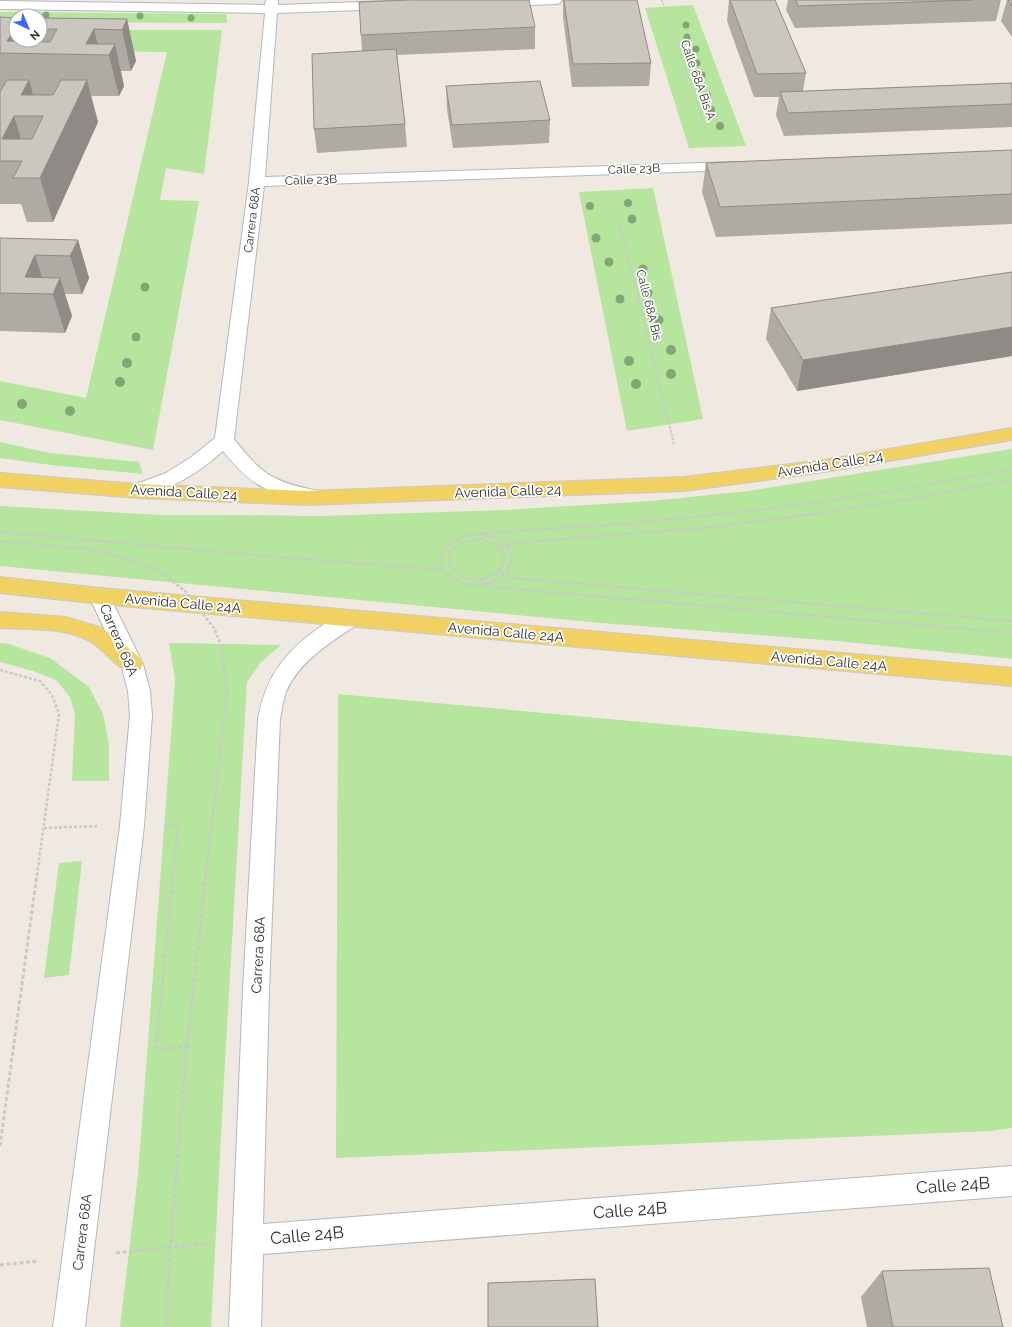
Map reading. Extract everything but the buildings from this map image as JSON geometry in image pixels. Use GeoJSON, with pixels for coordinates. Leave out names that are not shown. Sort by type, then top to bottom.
{"type":"FeatureCollection","features":[{"type":"Feature","properties":{"kind":"main road","name":"Avenida Calle 24"},"geometry":{"type":"LineString","coordinates":[[0,480],[138,491],[314,497],[392,496],[684,484],[824,466],[1012,434]]}},
{"type":"Feature","properties":{"kind":"main road"},"geometry":{"type":"LineString","coordinates":[[0,475],[40,483]]}},
{"type":"Feature","properties":{"kind":"main road","name":"Avenida Calle 24A"},"geometry":{"type":"LineString","coordinates":[[0,585],[100,596],[1012,677]]}},
{"type":"Feature","properties":{"kind":"main road"},"geometry":{"type":"LineString","coordinates":[[0,594],[58,592]]}},
{"type":"Feature","properties":{"kind":"main road"},"geometry":{"type":"LineString","coordinates":[[0,620],[60,625],[83,630],[101,638],[132,664]]}},
{"type":"Feature","properties":{"kind":"street"},"geometry":{"type":"LineString","coordinates":[[485,2],[556,0]]}},
{"type":"Feature","properties":{"kind":"street","name":"Carrera 68A"},"geometry":{"type":"LineString","coordinates":[[224,440],[257,182],[272,4]]}},
{"type":"Feature","properties":{"kind":"street"},"geometry":{"type":"LineString","coordinates":[[0,5],[398,5]]}},
{"type":"Feature","properties":{"kind":"street","name":"Calle 23B"},"geometry":{"type":"LineString","coordinates":[[257,182],[750,165]]}},
{"type":"Feature","properties":{"kind":"street"},"geometry":{"type":"LineString","coordinates":[[138,491],[172,478],[197,463],[224,440],[238,458],[258,475],[276,487],[314,497]]}},
{"type":"Feature","properties":{"kind":"street","name":"Carrera 68A"},"geometry":{"type":"LineString","coordinates":[[69,1327],[132,826],[141,715],[138,691],[132,664],[100,596]]}},
{"type":"Feature","properties":{"kind":"street","name":"Carrera 68A"},"geometry":{"type":"LineString","coordinates":[[245,1327],[256,990],[269,719],[276,689],[293,661],[312,644],[350,618]]}},
{"type":"Feature","properties":{"kind":"street","name":"Calle 24B"},"geometry":{"type":"LineString","coordinates":[[249,1240],[1012,1181]]}},
{"type":"Feature","properties":{"kind":"path","name":"Calle 68A Bis A"},"geometry":{"type":"LineString","coordinates":[[662,0],[718,166]]}},
{"type":"Feature","properties":{"kind":"path","name":"Calle 68A Bis"},"geometry":{"type":"LineString","coordinates":[[607,170],[674,444]]}},
{"type":"Feature","properties":{"kind":"path"},"geometry":{"type":"LineString","coordinates":[[482,534],[494,536],[507,545],[512,557],[511,566],[505,574],[497,580],[487,584],[469,585],[458,582],[446,574],[441,565],[441,554],[448,544],[459,537],[482,534],[623,524],[773,509],[884,493],[1012,469]]}},
{"type":"Feature","properties":{"kind":"path"},"geometry":{"type":"LineString","coordinates":[[501,548],[513,542],[624,535],[731,525],[863,508],[1012,480]]}},
{"type":"Feature","properties":{"kind":"path"},"geometry":{"type":"LineString","coordinates":[[0,532],[265,556],[443,570]]}},
{"type":"Feature","properties":{"kind":"path"},"geometry":{"type":"LineString","coordinates":[[476,539],[488,541],[501,548],[504,554],[505,560],[503,566],[498,572],[483,579],[465,578],[453,569],[449,563],[452,551],[463,542],[476,539]]}},
{"type":"Feature","properties":{"kind":"path"},"geometry":{"type":"LineString","coordinates":[[0,541],[98,551],[129,558],[155,568],[194,598],[219,637],[227,692],[187,1047],[170,1247],[166,1327]]}},
{"type":"Feature","properties":{"kind":"path"},"geometry":{"type":"LineString","coordinates":[[498,572],[513,578],[1012,621]]}},
{"type":"Feature","properties":{"kind":"path"},"geometry":{"type":"LineString","coordinates":[[483,579],[492,587],[1012,633]]}},
{"type":"Feature","properties":{"kind":"path"},"geometry":{"type":"LineString","coordinates":[[0,670],[40,680],[52,695],[59,714],[0,1146]]}},
{"type":"Feature","properties":{"kind":"path"},"geometry":{"type":"LineString","coordinates":[[178,824],[156,1050],[187,1047]]}},
{"type":"Feature","properties":{"kind":"path"},"geometry":{"type":"LineString","coordinates":[[0,1265],[249,1240]]}},
{"type":"Feature","properties":{"kind":"green space"},"geometry":{"type":"Polygon","coordinates":[[[693,5],[746,146],[689,148],[645,8],[693,5]]]}},
{"type":"Feature","properties":{"kind":"green space"},"geometry":{"type":"Polygon","coordinates":[[[0,12],[8,12],[8,21],[0,21],[0,12]]]}},
{"type":"Feature","properties":{"kind":"green space"},"geometry":{"type":"Polygon","coordinates":[[[48,12],[226,14],[227,23],[48,22],[48,12]]]}},
{"type":"Feature","properties":{"kind":"green space"},"geometry":{"type":"Polygon","coordinates":[[[48,30],[222,30],[204,174],[166,168],[160,200],[199,201],[153,450],[0,420],[0,381],[86,398],[167,52],[0,50],[8,45],[8,48],[48,48],[48,30]]]}},
{"type":"Feature","properties":{"kind":"green space"},"geometry":{"type":"Polygon","coordinates":[[[653,188],[703,419],[627,431],[579,192],[653,188]]]}},
{"type":"Feature","properties":{"kind":"green space"},"geometry":{"type":"Polygon","coordinates":[[[0,442],[50,453],[139,462],[143,474],[51,465],[0,458],[0,442]]]}},
{"type":"Feature","properties":{"kind":"green space"},"geometry":{"type":"Polygon","coordinates":[[[1012,449],[1012,659],[837,641],[601,623],[0,566],[0,506],[160,515],[321,516],[505,510],[652,501],[748,491],[1012,449]]]}},
{"type":"Feature","properties":{"kind":"green space"},"geometry":{"type":"Polygon","coordinates":[[[0,643],[9,644],[50,658],[89,687],[103,714],[109,745],[109,781],[72,781],[75,714],[70,697],[56,680],[33,671],[0,662],[0,643]]]}},
{"type":"Feature","properties":{"kind":"green space"},"geometry":{"type":"Polygon","coordinates":[[[169,643],[281,645],[261,662],[247,682],[211,1327],[120,1327],[138,1175],[172,722],[175,679],[169,643]]]}},
{"type":"Feature","properties":{"kind":"green space"},"geometry":{"type":"Polygon","coordinates":[[[338,694],[1012,756],[1012,1128],[991,1131],[336,1158],[338,694]]]}},
{"type":"Feature","properties":{"kind":"green space"},"geometry":{"type":"Polygon","coordinates":[[[82,861],[69,975],[44,978],[59,863],[82,861]]]}}]}
